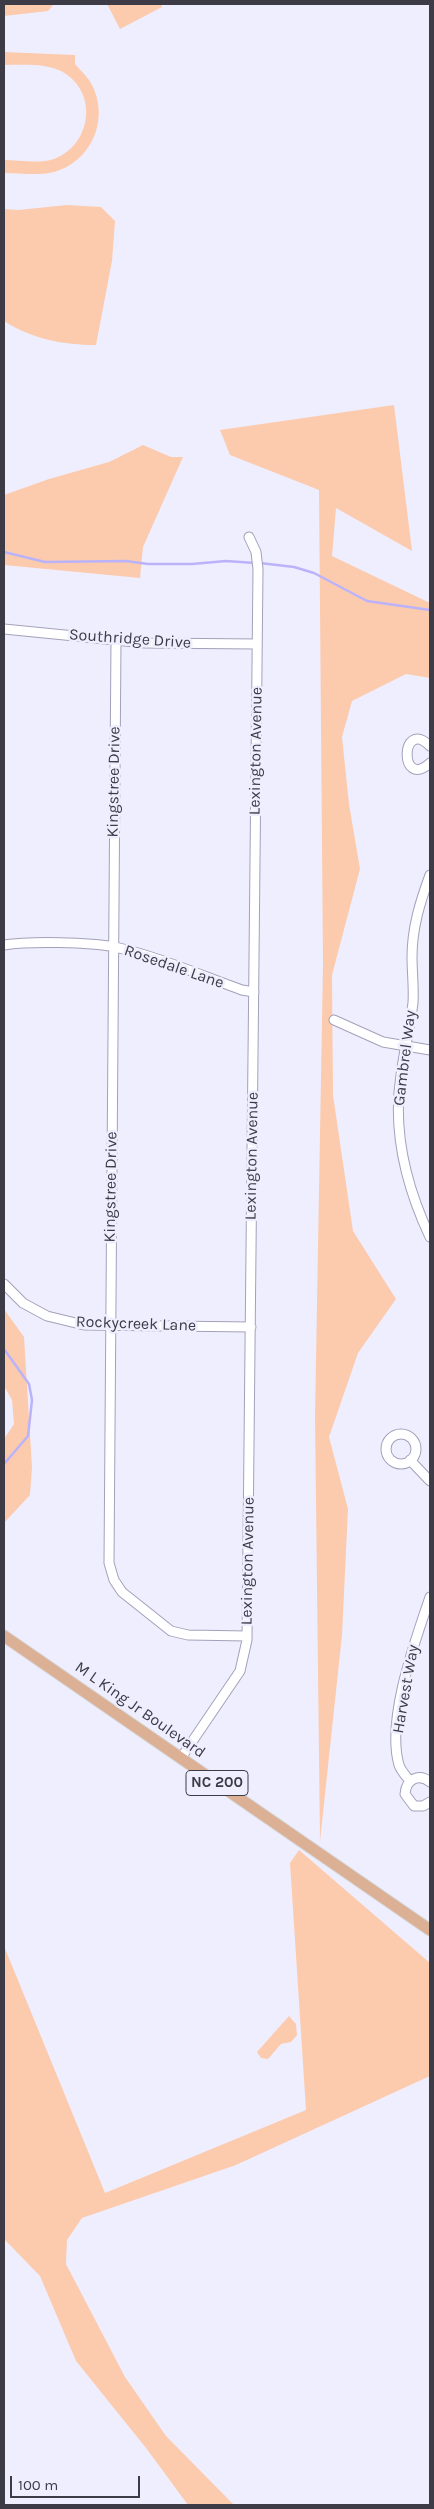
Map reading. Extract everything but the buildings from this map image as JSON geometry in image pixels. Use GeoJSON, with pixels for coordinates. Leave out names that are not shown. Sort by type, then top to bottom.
{"type":"FeatureCollection","features":[{"type":"Feature","properties":{"kind":"main road","name":"M L King Jr Boulevard"},"geometry":{"type":"LineString","coordinates":[[4,1636],[430,1930]]}},
{"type":"Feature","properties":{"kind":"street","name":"Lexington Avenue"},"geometry":{"type":"LineString","coordinates":[[181,1758],[240,1671],[245,1656],[247,1636],[258,569],[256,552],[249,537]]}},
{"type":"Feature","properties":{"kind":"street","name":"Southridge Drive"},"geometry":{"type":"LineString","coordinates":[[4,629],[145,643],[257,644]]}},
{"type":"Feature","properties":{"kind":"street","name":"Kingstree Drive"},"geometry":{"type":"LineString","coordinates":[[116,640],[108,1549],[114,1580],[122,1592],[171,1630],[188,1635],[247,1636]]}},
{"type":"Feature","properties":{"kind":"street"},"geometry":{"type":"LineString","coordinates":[[430,746],[426,742],[416,741],[408,746],[406,754],[408,763],[415,768],[424,768],[430,763]]}},
{"type":"Feature","properties":{"kind":"street","name":"Gambrel Way"},"geometry":{"type":"LineString","coordinates":[[430,876],[416,919],[412,955],[413,1001],[407,1046],[400,1076],[398,1118],[403,1163],[414,1202],[430,1237]]}},
{"type":"Feature","properties":{"kind":"street","name":"Rosedale Lane"},"geometry":{"type":"LineString","coordinates":[[4,945],[63,944],[113,947],[154,958],[242,990],[254,992]]}},
{"type":"Feature","properties":{"kind":"street"},"geometry":{"type":"LineString","coordinates":[[334,1020],[384,1042],[430,1050]]}},
{"type":"Feature","properties":{"kind":"street","name":"Rockycreek Lane"},"geometry":{"type":"LineString","coordinates":[[4,1284],[23,1302],[48,1316],[84,1324],[250,1327]]}},
{"type":"Feature","properties":{"kind":"street"},"geometry":{"type":"LineString","coordinates":[[410,1460],[430,1481]]}},
{"type":"Feature","properties":{"kind":"street","name":"Harvest Way"},"geometry":{"type":"LineString","coordinates":[[430,1598],[416,1635],[397,1722],[396,1749],[400,1767],[410,1781],[405,1789],[409,1803],[418,1807],[430,1802]]}},
{"type":"Feature","properties":{"kind":"street"},"geometry":{"type":"LineString","coordinates":[[410,1781],[419,1777],[430,1782]]}},
{"type":"Feature","properties":{"kind":"shaded area"},"geometry":{"type":"Polygon","coordinates":[[[4,4],[53,5],[48,11],[4,16],[4,4]]]}},
{"type":"Feature","properties":{"kind":"shaded area"},"geometry":{"type":"Polygon","coordinates":[[[107,4],[161,4],[162,7],[120,29],[107,4]]]}},
{"type":"Feature","properties":{"kind":"shaded area"},"geometry":{"type":"Polygon","coordinates":[[[4,52],[75,55],[75,64],[92,85],[98,102],[97,128],[93,140],[86,150],[67,167],[42,174],[4,173],[4,160],[36,162],[54,159],[67,152],[83,130],[86,104],[81,91],[73,80],[61,71],[33,65],[4,65],[4,52]]]}},
{"type":"Feature","properties":{"kind":"shaded area"},"geometry":{"type":"Polygon","coordinates":[[[67,205],[101,207],[115,221],[112,261],[96,345],[48,340],[37,337],[4,321],[4,209],[18,210],[67,205]]]}},
{"type":"Feature","properties":{"kind":"shaded area"},"geometry":{"type":"Polygon","coordinates":[[[394,405],[412,551],[336,508],[332,556],[430,603],[430,678],[406,674],[352,701],[342,737],[349,804],[360,869],[332,975],[333,1095],[353,1231],[396,1299],[358,1353],[329,1437],[348,1509],[342,1635],[320,1841],[315,1417],[323,964],[319,490],[230,455],[220,430],[394,405]]]}},
{"type":"Feature","properties":{"kind":"shaded area"},"geometry":{"type":"Polygon","coordinates":[[[143,445],[171,457],[183,457],[143,547],[140,578],[4,565],[4,495],[49,479],[109,462],[143,445]]]}},
{"type":"Feature","properties":{"kind":"shaded area"},"geometry":{"type":"Polygon","coordinates":[[[4,1309],[24,1337],[32,1467],[30,1495],[4,1523],[4,1439],[14,1424],[12,1400],[4,1386],[4,1309]]]}},
{"type":"Feature","properties":{"kind":"shaded area"},"geometry":{"type":"Polygon","coordinates":[[[299,1850],[430,1963],[430,2076],[236,2165],[82,2218],[67,2240],[66,2264],[125,2377],[166,2436],[234,2505],[188,2505],[146,2448],[76,2361],[40,2276],[4,2239],[4,1946],[105,2193],[306,2110],[290,1863],[299,1850]]]}},
{"type":"Feature","properties":{"kind":"shaded area"},"geometry":{"type":"Polygon","coordinates":[[[289,2016],[296,2024],[297,2035],[291,2042],[281,2044],[268,2059],[261,2058],[257,2052],[289,2016]]]}},
{"type":"Feature","properties":{"kind":"waterway"},"geometry":{"type":"LineString","coordinates":[[4,552],[45,562],[126,561],[148,564],[192,564],[226,561],[255,563]]}},
{"type":"Feature","properties":{"kind":"waterway"},"geometry":{"type":"LineString","coordinates":[[260,563],[294,567],[314,573],[367,601],[430,610]]}},
{"type":"Feature","properties":{"kind":"waterway"},"geometry":{"type":"LineString","coordinates":[[4,1349],[29,1384],[32,1400],[28,1436],[4,1464]]}}]}
